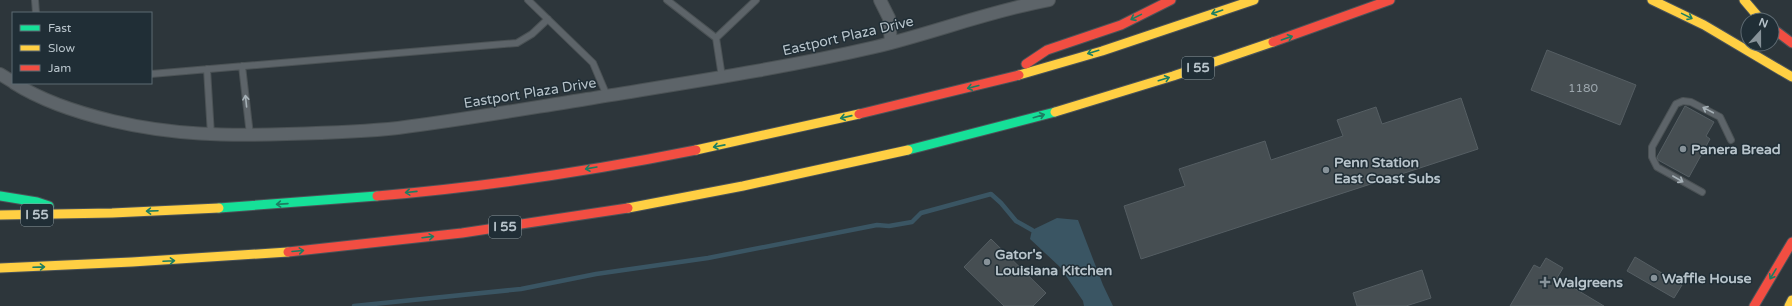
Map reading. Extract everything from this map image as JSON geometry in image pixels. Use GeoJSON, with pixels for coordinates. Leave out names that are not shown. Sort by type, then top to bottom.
{"type":"FeatureCollection","features":[{"type":"Feature","properties":{"kind":"main road"},"geometry":{"type":"LineString","coordinates":[[1010,78],[1033,58],[1052,48],[1120,25],[1171,0]]}},
{"type":"Feature","properties":{"kind":"main road","name":"I 55"},"geometry":{"type":"LineString","coordinates":[[0,215],[208,209],[320,201],[450,188],[578,171],[720,146],[1010,78],[1254,0]]}},
{"type":"Feature","properties":{"kind":"main road","name":"I 55"},"geometry":{"type":"LineString","coordinates":[[0,268],[209,259],[357,245],[524,225],[656,203],[807,173],[1002,127],[1198,68],[1390,0]]}},
{"type":"Feature","properties":{"kind":"main road"},"geometry":{"type":"LineString","coordinates":[[1652,0],[1704,25],[1792,77]]}},
{"type":"Feature","properties":{"kind":"main road"},"geometry":{"type":"LineString","coordinates":[[1744,0],[1754,12]]}},
{"type":"Feature","properties":{"kind":"main road"},"geometry":{"type":"LineString","coordinates":[[1780,34],[1792,43]]}},
{"type":"Feature","properties":{"kind":"main road"},"geometry":{"type":"LineString","coordinates":[[1782,71],[1792,82]]}},
{"type":"Feature","properties":{"kind":"main road"},"geometry":{"type":"LineString","coordinates":[[0,196],[37,202],[75,214]]}},
{"type":"Feature","properties":{"kind":"main road"},"geometry":{"type":"LineString","coordinates":[[1754,306],[1792,242]]}},
{"type":"Feature","properties":{"kind":"main road"},"geometry":{"type":"LineString","coordinates":[[1789,306],[1792,300]]}},
{"type":"Feature","properties":{"kind":"street"},"geometry":{"type":"LineString","coordinates":[[880,0],[889,18],[891,43]]}},
{"type":"Feature","properties":{"kind":"street","name":"Eastport Plaza Drive"},"geometry":{"type":"LineString","coordinates":[[17,84],[37,96],[73,111],[135,127],[170,132],[211,135],[250,135],[335,133],[398,128],[607,96],[829,57],[891,43],[1024,5],[1049,0]]}},
{"type":"Feature","properties":{"kind":"street","name":"Eastport Plaza Drive"},"geometry":{"type":"LineString","coordinates":[[0,74],[12,81]]}},
{"type":"Feature","properties":{"kind":"lane"},"geometry":{"type":"LineString","coordinates":[[35,0],[36,12]]}},
{"type":"Feature","properties":{"kind":"lane"},"geometry":{"type":"LineString","coordinates":[[528,0],[593,63],[607,96]]}},
{"type":"Feature","properties":{"kind":"lane"},"geometry":{"type":"LineString","coordinates":[[667,0],[716,38],[722,77]]}},
{"type":"Feature","properties":{"kind":"lane"},"geometry":{"type":"LineString","coordinates":[[716,38],[756,0]]}},
{"type":"Feature","properties":{"kind":"lane"},"geometry":{"type":"LineString","coordinates":[[152,74],[517,43],[532,34],[548,19]]}},
{"type":"Feature","properties":{"kind":"lane"},"geometry":{"type":"LineString","coordinates":[[242,66],[250,135]]}},
{"type":"Feature","properties":{"kind":"lane"},"geometry":{"type":"LineString","coordinates":[[207,69],[211,135]]}},
{"type":"Feature","properties":{"kind":"lane"},"geometry":{"type":"LineString","coordinates":[[1702,192],[1656,167],[1652,157],[1652,148],[1676,104],[1683,101],[1691,102],[1720,117],[1731,140]]}},
{"type":"Feature","properties":{"kind":"water"},"geometry":{"type":"Polygon","coordinates":[[[1057,218],[1078,220],[1103,285],[1113,306],[1084,306],[1083,301],[1060,267],[1030,239],[1032,230],[1057,218]]]}},
{"type":"Feature","properties":{"kind":"building"},"geometry":{"type":"Polygon","coordinates":[[[1547,50],[1636,85],[1620,125],[1531,90],[1547,50]]]}},
{"type":"Feature","properties":{"kind":"building"},"geometry":{"type":"Polygon","coordinates":[[[1461,98],[1478,149],[1141,259],[1124,206],[1185,186],[1179,169],[1265,141],[1271,160],[1343,136],[1337,120],[1376,107],[1382,124],[1461,98]]]}},
{"type":"Feature","properties":{"kind":"building","name":"Panera Bread"},"geometry":{"type":"Polygon","coordinates":[[[1685,106],[1714,122],[1706,136],[1710,139],[1689,177],[1658,160],[1657,157],[1685,106]]]}},
{"type":"Feature","properties":{"kind":"building"},"geometry":{"type":"Polygon","coordinates":[[[991,239],[1046,293],[1033,306],[1004,306],[964,267],[991,239]]]}},
{"type":"Feature","properties":{"kind":"building","name":"Waffle House"},"geometry":{"type":"Polygon","coordinates":[[[1635,257],[1682,285],[1674,298],[1627,271],[1635,257]]]}},
{"type":"Feature","properties":{"kind":"building","name":"Walgreens"},"geometry":{"type":"Polygon","coordinates":[[[1546,258],[1563,268],[1557,278],[1604,306],[1510,306],[1534,265],[1540,268],[1546,258]]]}},
{"type":"Feature","properties":{"kind":"building"},"geometry":{"type":"Polygon","coordinates":[[[1422,270],[1431,298],[1406,306],[1357,306],[1353,293],[1422,270]]]}},
{"type":"Feature","properties":{"kind":"waterway"},"geometry":{"type":"LineString","coordinates":[[354,306],[521,289],[596,274],[708,258],[877,225],[889,226],[912,222],[921,213],[991,194],[1001,203],[1016,221],[1032,230]]}},
{"type":"Feature","properties":{"kind":"traffic: fast"},"geometry":{"type":"LineString","coordinates":[[908,150],[1055,112]]}},
{"type":"Feature","properties":{"kind":"traffic: fast"},"geometry":{"type":"LineString","coordinates":[[0,196],[37,202],[49,206]]}},
{"type":"Feature","properties":{"kind":"traffic: fast"},"geometry":{"type":"LineString","coordinates":[[219,208],[377,196]]}},
{"type":"Feature","properties":{"kind":"traffic: slow"},"geometry":{"type":"LineString","coordinates":[[1019,75],[1102,51],[1254,0]]}},
{"type":"Feature","properties":{"kind":"traffic: slow"},"geometry":{"type":"LineString","coordinates":[[1652,0],[1704,25],[1792,77]]}},
{"type":"Feature","properties":{"kind":"traffic: slow"},"geometry":{"type":"LineString","coordinates":[[1744,0],[1754,12]]}},
{"type":"Feature","properties":{"kind":"traffic: slow"},"geometry":{"type":"LineString","coordinates":[[1055,112],[1173,76],[1273,42]]}},
{"type":"Feature","properties":{"kind":"traffic: slow"},"geometry":{"type":"LineString","coordinates":[[696,150],[859,114]]}},
{"type":"Feature","properties":{"kind":"traffic: slow"},"geometry":{"type":"LineString","coordinates":[[628,208],[743,186],[908,150]]}},
{"type":"Feature","properties":{"kind":"traffic: slow"},"geometry":{"type":"LineString","coordinates":[[0,215],[112,213],[219,208]]}},
{"type":"Feature","properties":{"kind":"traffic: slow"},"geometry":{"type":"LineString","coordinates":[[0,268],[132,262],[288,252]]}},
{"type":"Feature","properties":{"kind":"traffic: slow"},"geometry":{"type":"LineString","coordinates":[[1789,306],[1792,300]]}},
{"type":"Feature","properties":{"kind":"traffic: jam"},"geometry":{"type":"LineString","coordinates":[[1026,64],[1047,50],[1121,25],[1171,0]]}},
{"type":"Feature","properties":{"kind":"traffic: jam"},"geometry":{"type":"LineString","coordinates":[[1273,42],[1390,0]]}},
{"type":"Feature","properties":{"kind":"traffic: jam"},"geometry":{"type":"LineString","coordinates":[[1780,34],[1792,43]]}},
{"type":"Feature","properties":{"kind":"traffic: jam"},"geometry":{"type":"LineString","coordinates":[[859,114],[1019,75]]}},
{"type":"Feature","properties":{"kind":"traffic: jam"},"geometry":{"type":"LineString","coordinates":[[377,196],[537,178],[696,150]]}},
{"type":"Feature","properties":{"kind":"traffic: jam"},"geometry":{"type":"LineString","coordinates":[[288,252],[462,233],[628,208]]}},
{"type":"Feature","properties":{"kind":"traffic: jam"},"geometry":{"type":"LineString","coordinates":[[1754,306],[1792,242]]}},
{"type":"Feature","properties":{"kind":"place","name":"Panera Bread"},"geometry":{"type":"Point","coordinates":[1683,149]}},
{"type":"Feature","properties":{"kind":"place","name":"Penn Station East Coast Subs"},"geometry":{"type":"Point","coordinates":[1326,170]}},
{"type":"Feature","properties":{"kind":"place","name":"Gator's Louisiana Kitchen"},"geometry":{"type":"Point","coordinates":[987,262]}},
{"type":"Feature","properties":{"kind":"place","name":"Waffle House"},"geometry":{"type":"Point","coordinates":[1654,278]}},
{"type":"Feature","properties":{"kind":"place","name":"Walgreens"},"geometry":{"type":"Point","coordinates":[1545,282]}}]}
